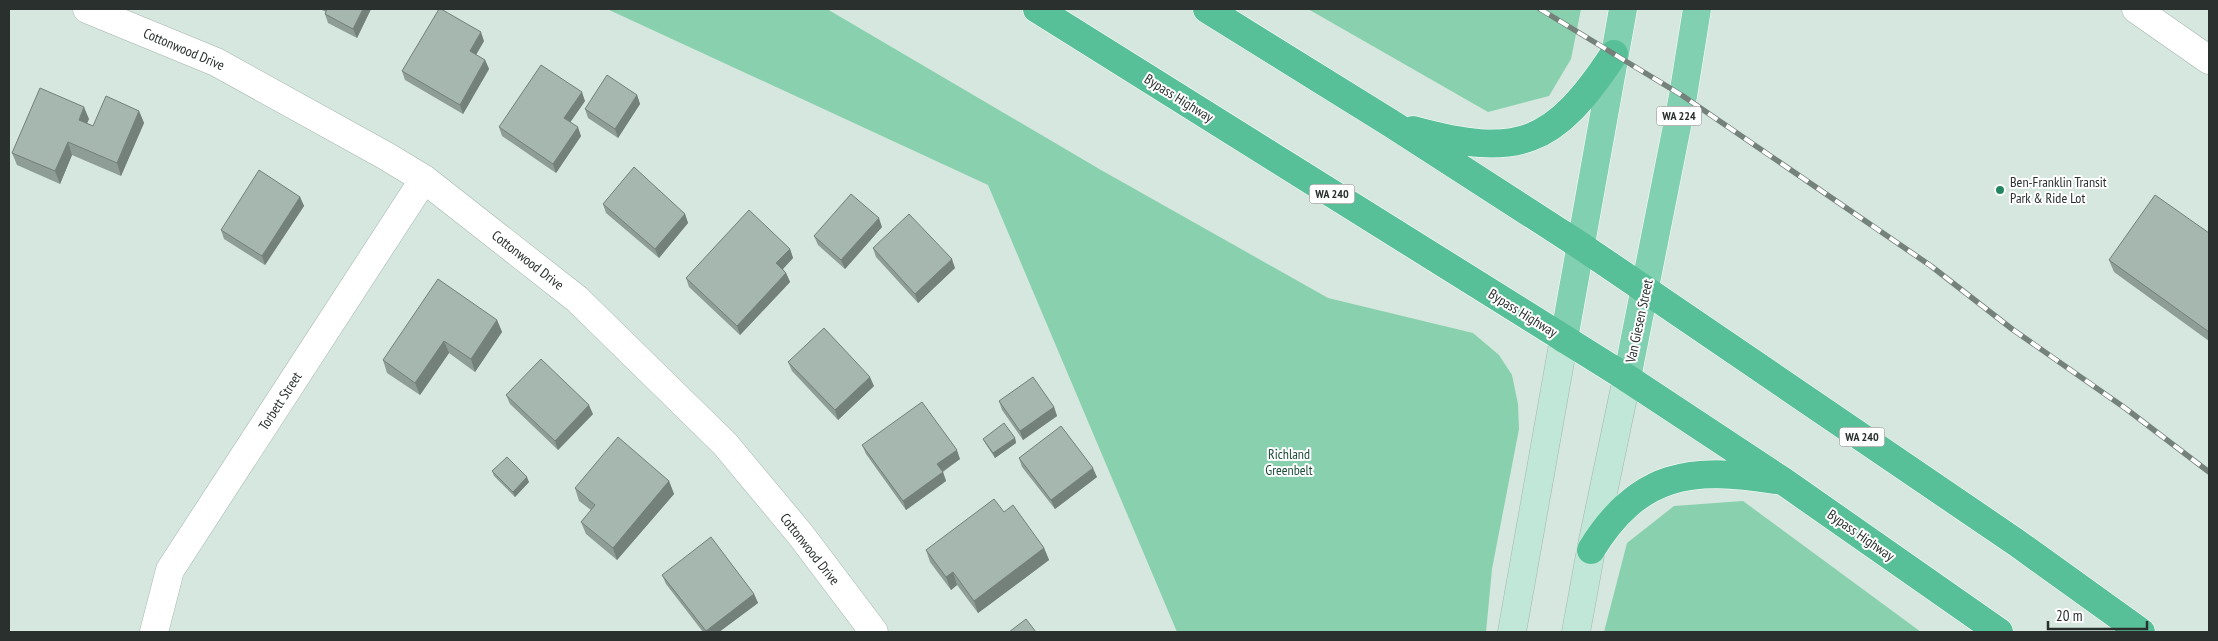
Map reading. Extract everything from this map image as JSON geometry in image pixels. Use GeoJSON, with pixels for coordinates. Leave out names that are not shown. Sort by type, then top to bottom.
{"type":"FeatureCollection","features":[{"type":"Feature","properties":{"kind":"highway","name":"Bypass Highway"},"geometry":{"type":"LineString","coordinates":[[1037,9],[1627,378],[1783,481],[1999,632]]}},
{"type":"Feature","properties":{"kind":"highway","name":"WA 240"},"geometry":{"type":"LineString","coordinates":[[1207,9],[1392,124],[1581,246],[2017,543],[2141,632]]}},
{"type":"Feature","properties":{"kind":"highway"},"geometry":{"type":"LineString","coordinates":[[1392,124],[1452,139],[1489,144],[1512,144],[1531,138],[1563,118],[1597,80],[1614,54]]}},
{"type":"Feature","properties":{"kind":"highway"},"geometry":{"type":"LineString","coordinates":[[1591,550],[1613,518],[1632,500],[1680,476],[1702,473],[1744,475],[1783,481]]}},
{"type":"Feature","properties":{"kind":"main road"},"geometry":{"type":"LineString","coordinates":[[1512,632],[1623,9]]}},
{"type":"Feature","properties":{"kind":"main road","name":"Van Giesen Street"},"geometry":{"type":"LineString","coordinates":[[1576,632],[1591,550],[1646,290],[1698,9]]}},
{"type":"Feature","properties":{"kind":"street","name":"Cottonwood Drive"},"geometry":{"type":"LineString","coordinates":[[87,9],[216,62],[424,179],[577,298],[725,444],[800,534],[874,632]]}},
{"type":"Feature","properties":{"kind":"street"},"geometry":{"type":"LineString","coordinates":[[2136,9],[2209,60]]}},
{"type":"Feature","properties":{"kind":"street","name":"Torbett Street"},"geometry":{"type":"LineString","coordinates":[[154,632],[170,570],[424,179]]}},
{"type":"Feature","properties":{"kind":"green space","name":"Richland Greenbelt"},"geometry":{"type":"Polygon","coordinates":[[[607,9],[827,9],[1101,170],[1328,298],[1473,333],[1499,355],[1512,375],[1518,404],[1519,429],[1492,569],[1486,632],[1177,632],[988,185],[607,9]]]}},
{"type":"Feature","properties":{"kind":"green space"},"geometry":{"type":"Polygon","coordinates":[[[1308,9],[1581,9],[1571,59],[1549,96],[1488,112],[1308,9]]]}},
{"type":"Feature","properties":{"kind":"green space"},"geometry":{"type":"Polygon","coordinates":[[[1743,501],[1921,632],[1604,632],[1627,543],[1674,506],[1743,501]]]}},
{"type":"Feature","properties":{"kind":"building"},"geometry":{"type":"Polygon","coordinates":[[[327,9],[363,9],[353,29],[325,14],[327,9]]]}},
{"type":"Feature","properties":{"kind":"building"},"geometry":{"type":"Polygon","coordinates":[[[439,9],[481,32],[470,51],[485,60],[460,105],[402,71],[439,9]]]}},
{"type":"Feature","properties":{"kind":"building"},"geometry":{"type":"Polygon","coordinates":[[[541,65],[582,92],[564,118],[578,127],[553,164],[499,127],[541,65]]]}},
{"type":"Feature","properties":{"kind":"building"},"geometry":{"type":"Polygon","coordinates":[[[607,75],[637,95],[615,129],[585,109],[607,75]]]}},
{"type":"Feature","properties":{"kind":"building"},"geometry":{"type":"Polygon","coordinates":[[[40,88],[84,107],[79,120],[93,126],[106,96],[139,111],[117,163],[68,142],[55,171],[12,153],[40,88]]]}},
{"type":"Feature","properties":{"kind":"building"},"geometry":{"type":"Polygon","coordinates":[[[634,167],[685,214],[655,249],[603,204],[634,167]]]}},
{"type":"Feature","properties":{"kind":"building"},"geometry":{"type":"Polygon","coordinates":[[[259,170],[300,197],[262,256],[221,230],[259,170]]]}},
{"type":"Feature","properties":{"kind":"building"},"geometry":{"type":"Polygon","coordinates":[[[851,194],[879,218],[841,260],[814,236],[851,194]]]}},
{"type":"Feature","properties":{"kind":"building"},"geometry":{"type":"Polygon","coordinates":[[[2155,195],[2209,233],[2209,332],[2109,260],[2155,195]]]}},
{"type":"Feature","properties":{"kind":"building"},"geometry":{"type":"Polygon","coordinates":[[[749,210],[790,249],[776,263],[786,273],[737,326],[686,278],[749,210]]]}},
{"type":"Feature","properties":{"kind":"building"},"geometry":{"type":"Polygon","coordinates":[[[909,214],[952,259],[915,294],[873,248],[909,214]]]}},
{"type":"Feature","properties":{"kind":"building"},"geometry":{"type":"Polygon","coordinates":[[[438,279],[497,320],[471,359],[444,341],[415,383],[383,360],[438,279]]]}},
{"type":"Feature","properties":{"kind":"building"},"geometry":{"type":"Polygon","coordinates":[[[824,328],[870,377],[835,410],[788,362],[824,328]]]}},
{"type":"Feature","properties":{"kind":"building"},"geometry":{"type":"Polygon","coordinates":[[[541,359],[589,405],[555,441],[506,395],[541,359]]]}},
{"type":"Feature","properties":{"kind":"building"},"geometry":{"type":"Polygon","coordinates":[[[1033,377],[1054,407],[1020,431],[999,401],[1033,377]]]}},
{"type":"Feature","properties":{"kind":"building"},"geometry":{"type":"Polygon","coordinates":[[[922,402],[957,450],[937,464],[943,472],[903,501],[862,445],[922,402]]]}},
{"type":"Feature","properties":{"kind":"building"},"geometry":{"type":"Polygon","coordinates":[[[1004,423],[1015,438],[993,453],[983,439],[1004,423]]]}},
{"type":"Feature","properties":{"kind":"building"},"geometry":{"type":"Polygon","coordinates":[[[1061,426],[1093,468],[1051,500],[1019,458],[1061,426]]]}},
{"type":"Feature","properties":{"kind":"building"},"geometry":{"type":"Polygon","coordinates":[[[618,437],[669,481],[613,548],[581,522],[595,505],[575,488],[618,437]]]}},
{"type":"Feature","properties":{"kind":"building"},"geometry":{"type":"Polygon","coordinates":[[[507,457],[527,477],[513,492],[492,471],[507,457]]]}},
{"type":"Feature","properties":{"kind":"building"},"geometry":{"type":"Polygon","coordinates":[[[994,499],[1004,512],[1013,505],[1044,548],[974,601],[953,572],[946,577],[926,550],[994,499]]]}},
{"type":"Feature","properties":{"kind":"building"},"geometry":{"type":"Polygon","coordinates":[[[711,537],[754,594],[706,631],[662,575],[711,537]]]}},
{"type":"Feature","properties":{"kind":"building"},"geometry":{"type":"Polygon","coordinates":[[[1026,619],[1036,632],[1009,632],[1026,619]]]}},
{"type":"Feature","properties":{"kind":"railway"},"geometry":{"type":"LineString","coordinates":[[1540,9],[1683,96],[1931,266],[2012,329],[2125,408],[2209,472]]}},
{"type":"Feature","properties":{"kind":"place","name":"Ben-Franklin Transit Park & Ride Lot"},"geometry":{"type":"Point","coordinates":[2000,190]}}]}
